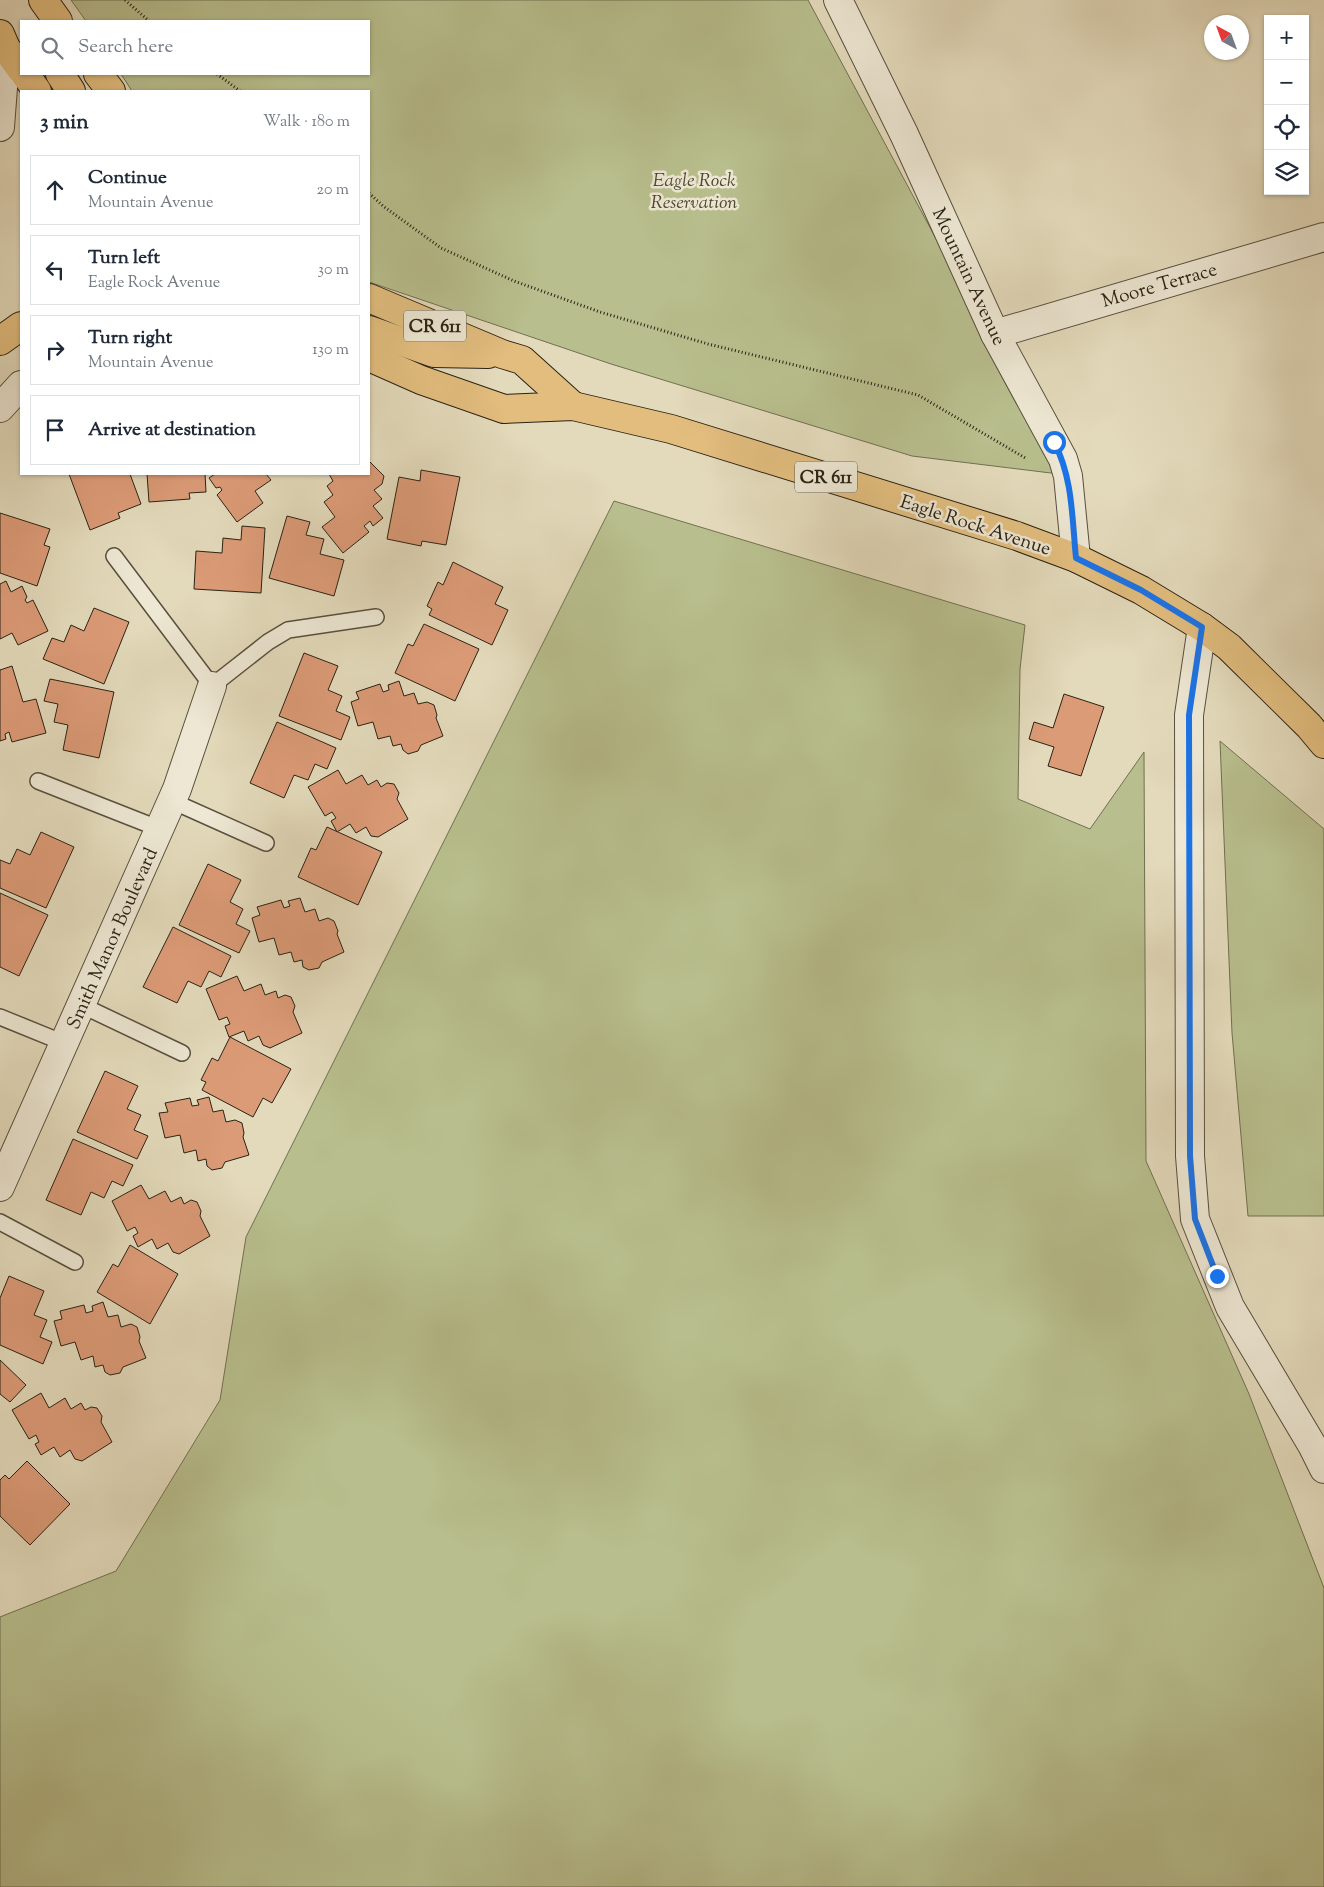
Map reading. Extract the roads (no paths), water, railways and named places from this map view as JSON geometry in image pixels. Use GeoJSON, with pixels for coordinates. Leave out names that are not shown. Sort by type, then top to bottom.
{"type":"FeatureCollection","features":[{"type":"Feature","properties":{"kind":"main road"},"geometry":{"type":"LineString","coordinates":[[36,0],[40,20]]}},
{"type":"Feature","properties":{"kind":"main road"},"geometry":{"type":"LineString","coordinates":[[43,0],[57,20]]}},
{"type":"Feature","properties":{"kind":"main road"},"geometry":{"type":"LineString","coordinates":[[26,75],[36,90]]}},
{"type":"Feature","properties":{"kind":"main road"},"geometry":{"type":"LineString","coordinates":[[61,75],[70,90]]}},
{"type":"Feature","properties":{"kind":"main road"},"geometry":{"type":"LineString","coordinates":[[99,75],[110,90]]}},
{"type":"Feature","properties":{"kind":"main road","name":"Eagle Rock Avenue"},"geometry":{"type":"LineString","coordinates":[[370,298],[502,354],[522,360],[573,406]]}},
{"type":"Feature","properties":{"kind":"main road"},"geometry":{"type":"LineString","coordinates":[[0,341],[20,327]]}},
{"type":"Feature","properties":{"kind":"main road"},"geometry":{"type":"LineString","coordinates":[[370,330],[434,353],[502,354]]}},
{"type":"Feature","properties":{"kind":"main road","name":"Eagle Rock Avenue"},"geometry":{"type":"LineString","coordinates":[[370,357],[421,380],[504,409],[573,406],[671,429],[1008,533],[1076,558],[1141,590],[1202,627],[1230,647],[1309,726],[1324,744]]}},
{"type":"Feature","properties":{"kind":"street","name":"Mountain Avenue"},"geometry":{"type":"LineString","coordinates":[[838,0],[904,134],[995,334],[1063,459],[1068,476],[1076,558]]}},
{"type":"Feature","properties":{"kind":"street"},"geometry":{"type":"LineString","coordinates":[[0,127],[9,50]]}},
{"type":"Feature","properties":{"kind":"street","name":"Moore Terrace"},"geometry":{"type":"LineString","coordinates":[[995,334],[1324,237]]}},
{"type":"Feature","properties":{"kind":"street"},"geometry":{"type":"LineString","coordinates":[[0,408],[20,386]]}},
{"type":"Feature","properties":{"kind":"street"},"geometry":{"type":"LineString","coordinates":[[1202,627],[1189,715],[1190,1156],[1195,1219],[1230,1307],[1312,1445],[1324,1469]]}},
{"type":"Feature","properties":{"kind":"street","name":"Smith Manor Boulevard"},"geometry":{"type":"LineString","coordinates":[[0,1187],[172,802],[212,686]]}},
{"type":"Feature","properties":{"kind":"lane"},"geometry":{"type":"LineString","coordinates":[[114,556],[212,686],[268,642],[288,630],[376,617]]}},
{"type":"Feature","properties":{"kind":"lane"},"geometry":{"type":"LineString","coordinates":[[38,781],[160,828]]}},
{"type":"Feature","properties":{"kind":"lane"},"geometry":{"type":"LineString","coordinates":[[172,802],[266,843]]}},
{"type":"Feature","properties":{"kind":"lane"},"geometry":{"type":"LineString","coordinates":[[81,1005],[182,1053]]}},
{"type":"Feature","properties":{"kind":"lane"},"geometry":{"type":"LineString","coordinates":[[0,1017],[64,1043]]}},
{"type":"Feature","properties":{"kind":"lane"},"geometry":{"type":"LineString","coordinates":[[0,1222],[75,1262]]}},
{"type":"Feature","properties":{"kind":"park label","name":"Eagle Rock Reservation"},"geometry":{"type":"Point","coordinates":[694,190]}}]}
